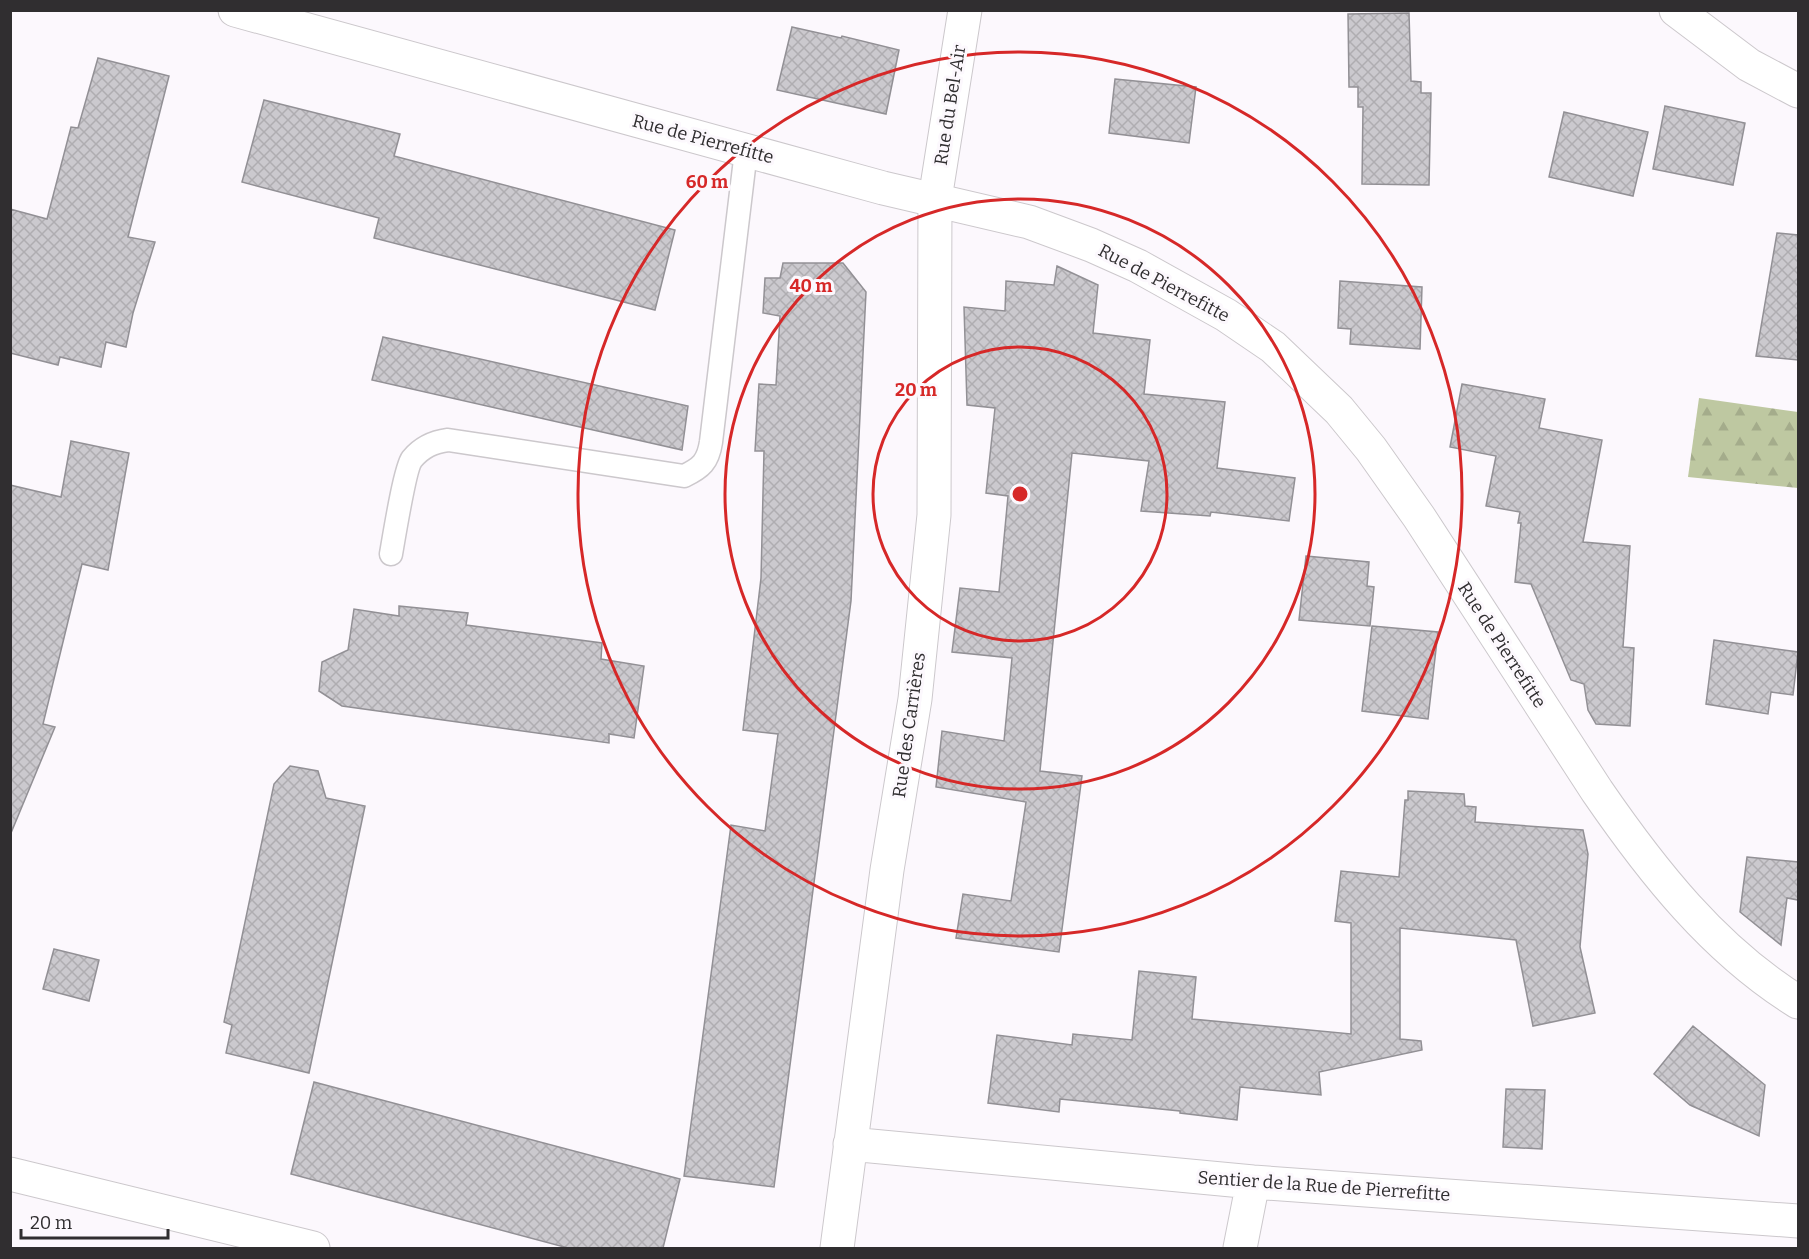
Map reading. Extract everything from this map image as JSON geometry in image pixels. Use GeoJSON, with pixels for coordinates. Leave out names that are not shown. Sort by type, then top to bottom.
{"type":"FeatureCollection","features":[{"type":"Feature","properties":{"kind":"street","name":"Rue de Pierrefitte"},"geometry":{"type":"LineString","coordinates":[[235,10],[883,188],[1029,222],[1091,245],[1138,266],[1226,315],[1273,347],[1339,410],[1393,478],[1597,791],[1657,874],[1705,927],[1750,966],[1798,1002]]}},
{"type":"Feature","properties":{"kind":"street","name":"Rue du Bel-Air"},"geometry":{"type":"LineString","coordinates":[[935,199],[965,10]]}},
{"type":"Feature","properties":{"kind":"street"},"geometry":{"type":"LineString","coordinates":[[1676,10],[1749,65],[1798,91]]}},
{"type":"Feature","properties":{"kind":"street","name":"Rue des Carrières"},"geometry":{"type":"LineString","coordinates":[[837,1248],[887,870],[915,699],[934,515],[935,199]]}},
{"type":"Feature","properties":{"kind":"street","name":"Sentier de la Rue de Pierrefitte"},"geometry":{"type":"LineString","coordinates":[[850,1144],[1253,1182],[1798,1221]]}},
{"type":"Feature","properties":{"kind":"street"},"geometry":{"type":"LineString","coordinates":[[10,1174],[313,1248]]}},
{"type":"Feature","properties":{"kind":"street"},"geometry":{"type":"LineString","coordinates":[[1240,1248],[1253,1182]]}},
{"type":"Feature","properties":{"kind":"lane"},"geometry":{"type":"LineString","coordinates":[[391,554],[410,461],[426,446],[436,442],[448,440],[684,476],[703,465],[709,456],[711,442],[746,150]]}},
{"type":"Feature","properties":{"kind":"green space"},"geometry":{"type":"Polygon","coordinates":[[[1699,398],[1798,412],[1798,488],[1688,477],[1699,398]]]}},
{"type":"Feature","properties":{"kind":"building"},"geometry":{"type":"Polygon","coordinates":[[[1409,13],[1411,81],[1421,82],[1421,93],[1431,93],[1429,185],[1362,184],[1363,107],[1358,107],[1358,87],[1349,87],[1348,14],[1409,13]]]}},
{"type":"Feature","properties":{"kind":"building"},"geometry":{"type":"Polygon","coordinates":[[[792,27],[899,50],[886,114],[777,90],[792,27]]]}},
{"type":"Feature","properties":{"kind":"building"},"geometry":{"type":"Polygon","coordinates":[[[98,58],[169,76],[128,237],[155,242],[133,313],[126,347],[106,342],[101,367],[60,357],[58,365],[10,353],[10,209],[47,219],[71,127],[78,128],[98,58]]]}},
{"type":"Feature","properties":{"kind":"building"},"geometry":{"type":"Polygon","coordinates":[[[1115,79],[1196,87],[1189,143],[1109,133],[1115,79]]]}},
{"type":"Feature","properties":{"kind":"building"},"geometry":{"type":"Polygon","coordinates":[[[264,100],[400,134],[394,156],[675,230],[655,310],[374,238],[379,218],[242,182],[264,100]]]}},
{"type":"Feature","properties":{"kind":"building"},"geometry":{"type":"Polygon","coordinates":[[[1665,106],[1745,123],[1733,185],[1653,169],[1665,106]]]}},
{"type":"Feature","properties":{"kind":"building"},"geometry":{"type":"Polygon","coordinates":[[[1564,112],[1648,132],[1633,196],[1549,177],[1564,112]]]}},
{"type":"Feature","properties":{"kind":"building"},"geometry":{"type":"Polygon","coordinates":[[[1777,233],[1798,235],[1798,360],[1756,356],[1777,233]]]}},
{"type":"Feature","properties":{"kind":"building"},"geometry":{"type":"Polygon","coordinates":[[[783,263],[843,263],[866,292],[851,601],[774,1187],[684,1176],[731,825],[765,831],[778,734],[743,730],[761,578],[764,451],[755,451],[759,384],[776,385],[780,316],[763,313],[765,278],[780,278],[783,263]]]}},
{"type":"Feature","properties":{"kind":"building"},"geometry":{"type":"Polygon","coordinates":[[[1057,266],[1098,285],[1093,333],[1150,340],[1144,394],[1225,402],[1217,468],[1295,478],[1289,521],[1211,512],[1210,516],[1141,511],[1149,461],[1072,453],[1040,771],[1082,776],[1059,952],[956,938],[963,894],[1011,901],[1026,802],[936,787],[942,731],[1004,741],[1012,658],[952,652],[960,588],[999,592],[1008,496],[986,493],[995,408],[967,405],[964,307],[1005,311],[1006,281],[1054,285],[1057,266]]]}},
{"type":"Feature","properties":{"kind":"building"},"geometry":{"type":"Polygon","coordinates":[[[1340,281],[1422,287],[1420,349],[1350,344],[1351,329],[1338,328],[1340,281]]]}},
{"type":"Feature","properties":{"kind":"building"},"geometry":{"type":"Polygon","coordinates":[[[383,337],[688,406],[682,450],[372,380],[383,337]]]}},
{"type":"Feature","properties":{"kind":"building"},"geometry":{"type":"Polygon","coordinates":[[[1462,384],[1545,399],[1539,428],[1602,440],[1583,542],[1630,546],[1623,647],[1634,648],[1630,726],[1596,724],[1588,710],[1584,684],[1571,680],[1531,584],[1515,582],[1520,512],[1486,506],[1496,456],[1450,447],[1462,384]]]}},
{"type":"Feature","properties":{"kind":"building"},"geometry":{"type":"Polygon","coordinates":[[[71,441],[129,453],[108,570],[82,564],[43,724],[55,727],[11,833],[10,485],[61,497],[71,441]]]}},
{"type":"Feature","properties":{"kind":"building"},"geometry":{"type":"Polygon","coordinates":[[[1306,556],[1369,562],[1367,586],[1374,587],[1370,626],[1299,620],[1306,556]]]}},
{"type":"Feature","properties":{"kind":"building"},"geometry":{"type":"Polygon","coordinates":[[[399,606],[468,613],[466,625],[602,643],[601,659],[644,666],[634,738],[609,734],[609,743],[342,706],[319,691],[322,662],[348,650],[354,609],[399,616],[399,606]]]}},
{"type":"Feature","properties":{"kind":"building"},"geometry":{"type":"Polygon","coordinates":[[[1372,626],[1438,632],[1428,719],[1362,711],[1372,626]]]}},
{"type":"Feature","properties":{"kind":"building"},"geometry":{"type":"Polygon","coordinates":[[[1714,640],[1798,652],[1793,695],[1771,692],[1768,714],[1706,704],[1714,640]]]}},
{"type":"Feature","properties":{"kind":"building"},"geometry":{"type":"Polygon","coordinates":[[[290,766],[318,771],[326,798],[365,806],[309,1073],[226,1053],[232,1025],[224,1022],[274,784],[290,766]]]}},
{"type":"Feature","properties":{"kind":"building"},"geometry":{"type":"Polygon","coordinates":[[[1408,791],[1464,794],[1465,806],[1476,807],[1475,822],[1583,830],[1588,854],[1580,947],[1595,1013],[1533,1026],[1516,940],[1400,928],[1400,1039],[1421,1041],[1422,1050],[1319,1072],[1321,1095],[1240,1087],[1237,1120],[1180,1113],[1180,1111],[1060,1099],[1059,1112],[988,1103],[997,1035],[1072,1045],[1073,1034],[1132,1040],[1139,971],[1196,977],[1192,1019],[1351,1034],[1351,923],[1335,921],[1341,871],[1399,877],[1405,800],[1408,800],[1408,791]]]}},
{"type":"Feature","properties":{"kind":"building"},"geometry":{"type":"Polygon","coordinates":[[[1747,857],[1798,862],[1798,900],[1787,898],[1781,945],[1740,912],[1747,857]]]}},
{"type":"Feature","properties":{"kind":"building"},"geometry":{"type":"Polygon","coordinates":[[[54,949],[99,960],[89,1001],[43,989],[54,949]]]}},
{"type":"Feature","properties":{"kind":"building"},"geometry":{"type":"Polygon","coordinates":[[[1693,1026],[1765,1085],[1759,1136],[1690,1105],[1654,1074],[1693,1026]]]}},
{"type":"Feature","properties":{"kind":"building"},"geometry":{"type":"Polygon","coordinates":[[[314,1082],[680,1179],[663,1248],[568,1248],[291,1174],[314,1082]]]}},
{"type":"Feature","properties":{"kind":"building"},"geometry":{"type":"Polygon","coordinates":[[[1506,1089],[1545,1090],[1542,1149],[1503,1147],[1506,1089]]]}}]}
